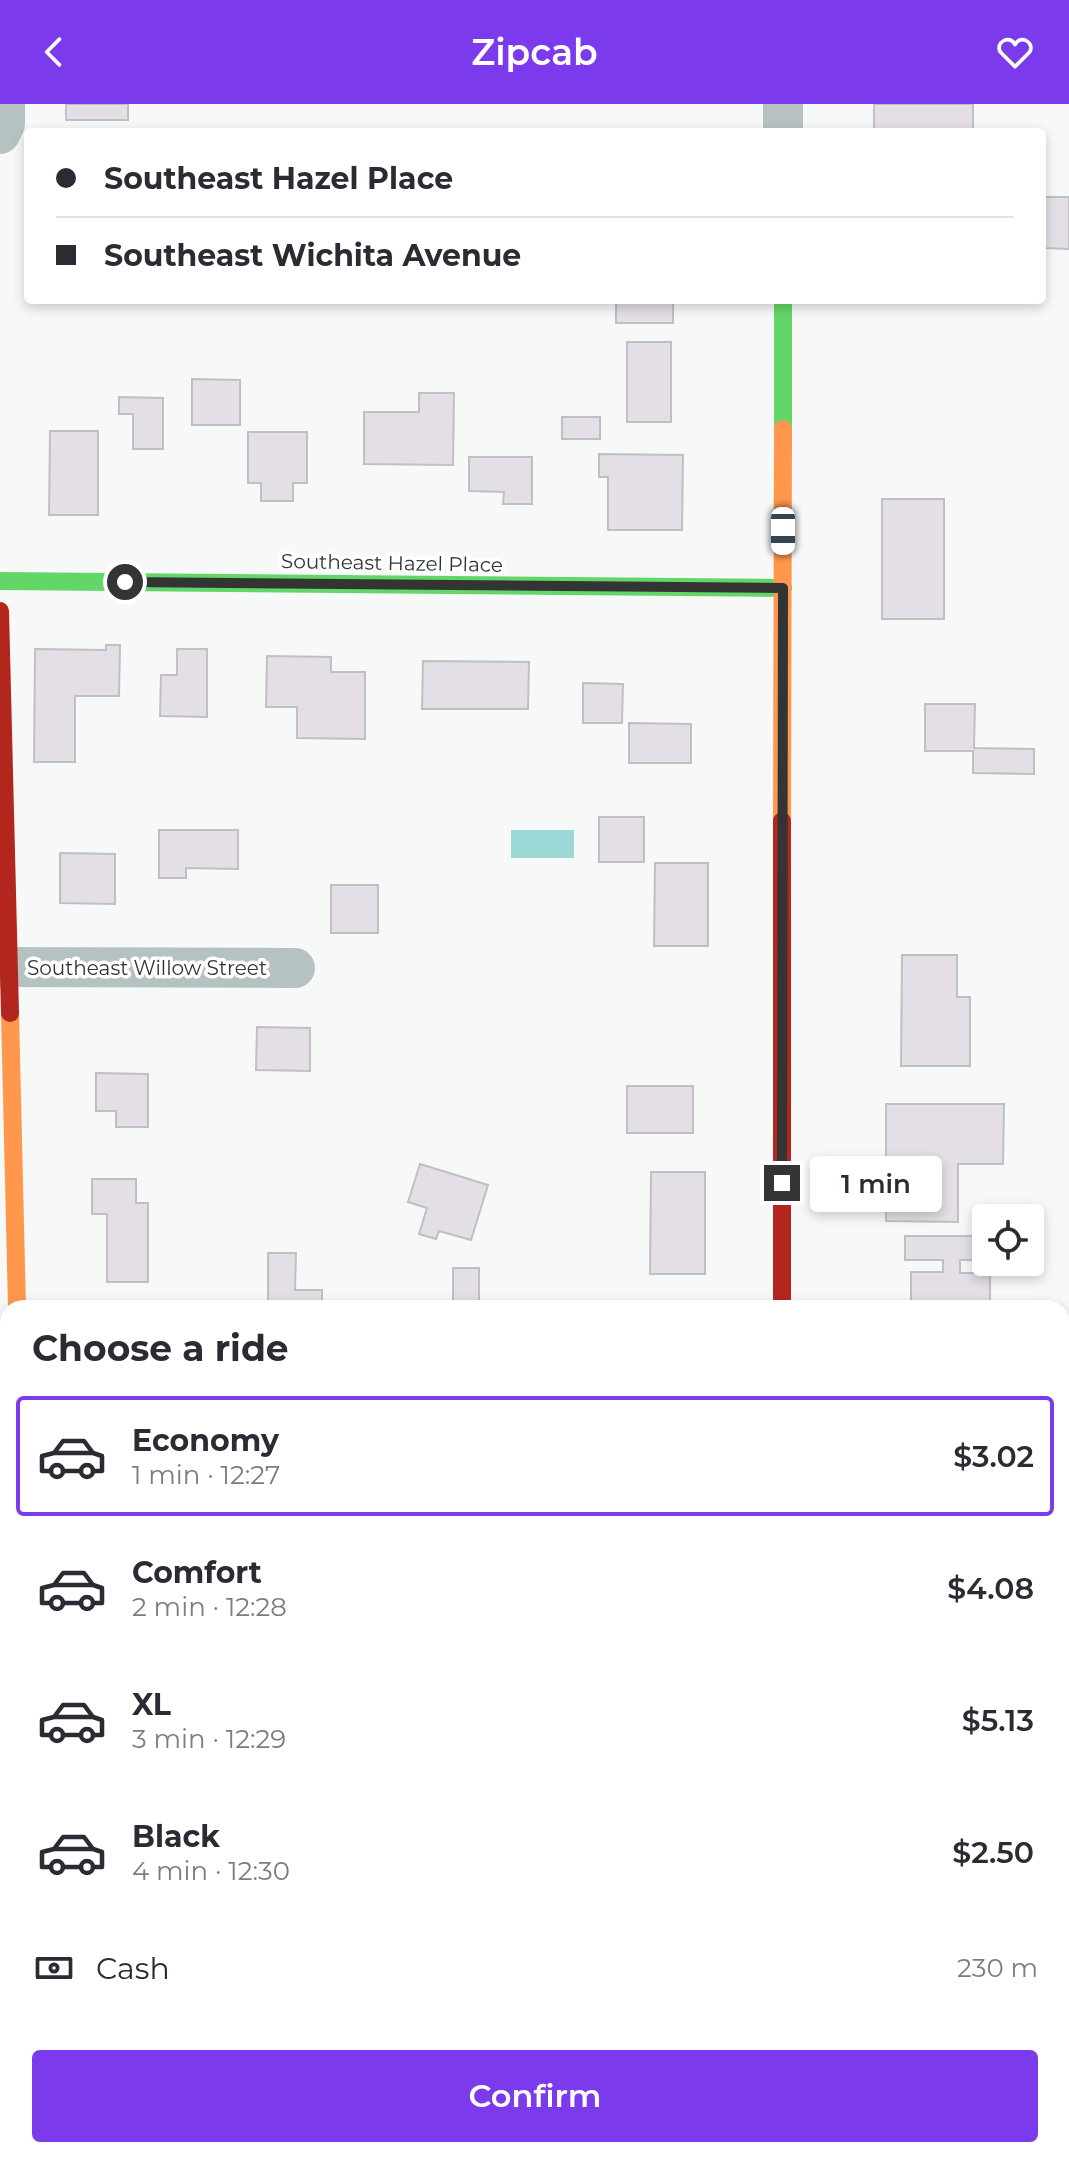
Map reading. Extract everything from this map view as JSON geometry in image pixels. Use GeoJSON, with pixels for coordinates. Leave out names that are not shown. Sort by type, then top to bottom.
{"type":"FeatureCollection","features":[{"type":"Feature","properties":{"kind":"street"},"geometry":{"type":"LineString","coordinates":[[0,134],[5,124],[5,104]]}},
{"type":"Feature","properties":{"kind":"street"},"geometry":{"type":"LineString","coordinates":[[783,104],[783,128]]}},
{"type":"Feature","properties":{"kind":"street"},"geometry":{"type":"LineString","coordinates":[[782,1300],[783,304]]}},
{"type":"Feature","properties":{"kind":"street","name":"Southeast Hazel Place"},"geometry":{"type":"LineString","coordinates":[[0,581],[783,588]]}},
{"type":"Feature","properties":{"kind":"street"},"geometry":{"type":"LineString","coordinates":[[0,611],[5,967],[17,1300]]}},
{"type":"Feature","properties":{"kind":"street","name":"Southeast Willow Street"},"geometry":{"type":"LineString","coordinates":[[5,967],[295,968]]}},
{"type":"Feature","properties":{"kind":"water"},"geometry":{"type":"Polygon","coordinates":[[[511,830],[574,830],[574,858],[511,858],[511,830]]]}},
{"type":"Feature","properties":{"kind":"building"},"geometry":{"type":"Polygon","coordinates":[[[66,104],[128,104],[128,120],[66,120],[66,104]]]}},
{"type":"Feature","properties":{"kind":"building"},"geometry":{"type":"Polygon","coordinates":[[[874,104],[973,104],[973,128],[874,128],[874,104]]]}},
{"type":"Feature","properties":{"kind":"building"},"geometry":{"type":"Polygon","coordinates":[[[1046,197],[1069,197],[1069,249],[1046,248],[1046,197]]]}},
{"type":"Feature","properties":{"kind":"building"},"geometry":{"type":"Polygon","coordinates":[[[616,304],[673,304],[673,323],[616,323],[616,304]]]}},
{"type":"Feature","properties":{"kind":"building"},"geometry":{"type":"Polygon","coordinates":[[[627,342],[671,342],[671,422],[627,422],[627,342]]]}},
{"type":"Feature","properties":{"kind":"building"},"geometry":{"type":"Polygon","coordinates":[[[192,379],[240,380],[240,425],[192,425],[192,379]]]}},
{"type":"Feature","properties":{"kind":"building"},"geometry":{"type":"Polygon","coordinates":[[[419,393],[454,393],[453,465],[364,464],[364,412],[419,412],[419,393]]]}},
{"type":"Feature","properties":{"kind":"building"},"geometry":{"type":"Polygon","coordinates":[[[119,397],[163,398],[163,449],[133,449],[133,414],[119,414],[119,397]]]}},
{"type":"Feature","properties":{"kind":"building"},"geometry":{"type":"Polygon","coordinates":[[[562,417],[600,417],[600,439],[562,439],[562,417]]]}},
{"type":"Feature","properties":{"kind":"building"},"geometry":{"type":"Polygon","coordinates":[[[50,431],[98,431],[98,515],[49,515],[50,431]]]}},
{"type":"Feature","properties":{"kind":"building"},"geometry":{"type":"Polygon","coordinates":[[[248,432],[307,432],[307,483],[293,483],[293,501],[261,501],[261,483],[248,483],[248,432]]]}},
{"type":"Feature","properties":{"kind":"building"},"geometry":{"type":"Polygon","coordinates":[[[599,454],[683,455],[682,530],[608,530],[608,477],[599,477],[599,454]]]}},
{"type":"Feature","properties":{"kind":"building"},"geometry":{"type":"Polygon","coordinates":[[[469,457],[532,457],[532,504],[503,504],[504,492],[469,491],[469,457]]]}},
{"type":"Feature","properties":{"kind":"building"},"geometry":{"type":"Polygon","coordinates":[[[882,499],[944,499],[944,619],[882,619],[882,499]]]}},
{"type":"Feature","properties":{"kind":"building"},"geometry":{"type":"Polygon","coordinates":[[[106,645],[120,645],[119,696],[75,696],[75,762],[34,762],[35,649],[106,650],[106,645]]]}},
{"type":"Feature","properties":{"kind":"building"},"geometry":{"type":"Polygon","coordinates":[[[177,649],[207,649],[207,717],[160,716],[161,675],[177,675],[177,649]]]}},
{"type":"Feature","properties":{"kind":"building"},"geometry":{"type":"Polygon","coordinates":[[[267,656],[331,657],[331,672],[365,672],[365,739],[297,738],[297,707],[266,707],[267,656]]]}},
{"type":"Feature","properties":{"kind":"building"},"geometry":{"type":"Polygon","coordinates":[[[423,661],[529,662],[528,709],[422,709],[423,661]]]}},
{"type":"Feature","properties":{"kind":"building"},"geometry":{"type":"Polygon","coordinates":[[[583,683],[623,684],[622,723],[583,723],[583,683]]]}},
{"type":"Feature","properties":{"kind":"building"},"geometry":{"type":"Polygon","coordinates":[[[925,704],[975,704],[974,748],[1034,749],[1034,774],[973,773],[973,751],[925,751],[925,704]]]}},
{"type":"Feature","properties":{"kind":"building"},"geometry":{"type":"Polygon","coordinates":[[[629,723],[691,724],[691,763],[629,763],[629,723]]]}},
{"type":"Feature","properties":{"kind":"building"},"geometry":{"type":"Polygon","coordinates":[[[599,817],[644,817],[644,862],[599,862],[599,817]]]}},
{"type":"Feature","properties":{"kind":"building"},"geometry":{"type":"Polygon","coordinates":[[[159,830],[238,830],[238,869],[186,868],[186,878],[159,878],[159,830]]]}},
{"type":"Feature","properties":{"kind":"building"},"geometry":{"type":"Polygon","coordinates":[[[60,853],[115,854],[115,904],[60,903],[60,853]]]}},
{"type":"Feature","properties":{"kind":"building"},"geometry":{"type":"Polygon","coordinates":[[[655,863],[708,863],[708,946],[654,946],[655,863]]]}},
{"type":"Feature","properties":{"kind":"building"},"geometry":{"type":"Polygon","coordinates":[[[331,885],[378,885],[378,933],[331,933],[331,885]]]}},
{"type":"Feature","properties":{"kind":"building"},"geometry":{"type":"Polygon","coordinates":[[[902,955],[957,955],[957,997],[970,997],[970,1066],[901,1066],[902,955]]]}},
{"type":"Feature","properties":{"kind":"building"},"geometry":{"type":"Polygon","coordinates":[[[257,1027],[310,1028],[310,1071],[256,1070],[257,1027]]]}},
{"type":"Feature","properties":{"kind":"building"},"geometry":{"type":"Polygon","coordinates":[[[96,1073],[148,1074],[148,1127],[116,1127],[116,1111],[96,1111],[96,1073]]]}},
{"type":"Feature","properties":{"kind":"building"},"geometry":{"type":"Polygon","coordinates":[[[627,1086],[693,1086],[693,1133],[627,1133],[627,1086]]]}},
{"type":"Feature","properties":{"kind":"building"},"geometry":{"type":"Polygon","coordinates":[[[886,1104],[1004,1104],[1003,1164],[958,1164],[958,1222],[886,1221],[886,1104]]]}},
{"type":"Feature","properties":{"kind":"building"},"geometry":{"type":"Polygon","coordinates":[[[420,1164],[488,1185],[471,1240],[439,1231],[436,1239],[419,1234],[427,1208],[408,1202],[420,1164]]]}},
{"type":"Feature","properties":{"kind":"building"},"geometry":{"type":"Polygon","coordinates":[[[651,1172],[705,1172],[705,1274],[650,1274],[651,1172]]]}},
{"type":"Feature","properties":{"kind":"building"},"geometry":{"type":"Polygon","coordinates":[[[92,1179],[136,1179],[136,1203],[148,1203],[148,1282],[107,1282],[107,1214],[92,1214],[92,1179]]]}},
{"type":"Feature","properties":{"kind":"building"},"geometry":{"type":"Polygon","coordinates":[[[905,1236],[972,1236],[972,1260],[960,1260],[960,1273],[990,1276],[990,1300],[911,1300],[911,1272],[943,1272],[943,1260],[905,1260],[905,1236]]]}},
{"type":"Feature","properties":{"kind":"building"},"geometry":{"type":"Polygon","coordinates":[[[268,1253],[296,1253],[295,1290],[322,1290],[322,1300],[268,1300],[268,1253]]]}},
{"type":"Feature","properties":{"kind":"building"},"geometry":{"type":"Polygon","coordinates":[[[453,1268],[479,1268],[479,1300],[453,1300],[453,1268]]]}},
{"type":"Feature","properties":{"kind":"traffic: fast"},"geometry":{"type":"LineString","coordinates":[[783,304],[783,429]]}},
{"type":"Feature","properties":{"kind":"traffic: fast"},"geometry":{"type":"LineString","coordinates":[[0,581],[783,588]]}},
{"type":"Feature","properties":{"kind":"traffic: slow"},"geometry":{"type":"LineString","coordinates":[[782,821],[783,429]]}},
{"type":"Feature","properties":{"kind":"traffic: slow"},"geometry":{"type":"LineString","coordinates":[[10,1013],[17,1300]]}},
{"type":"Feature","properties":{"kind":"traffic: jam"},"geometry":{"type":"LineString","coordinates":[[0,611],[10,1013]]}},
{"type":"Feature","properties":{"kind":"traffic: jam"},"geometry":{"type":"LineString","coordinates":[[782,821],[782,1300]]}},
{"type":"Feature","properties":{"kind":"route"},"geometry":{"type":"LineString","coordinates":[[125,582],[783,588],[782,1183]]}}]}
